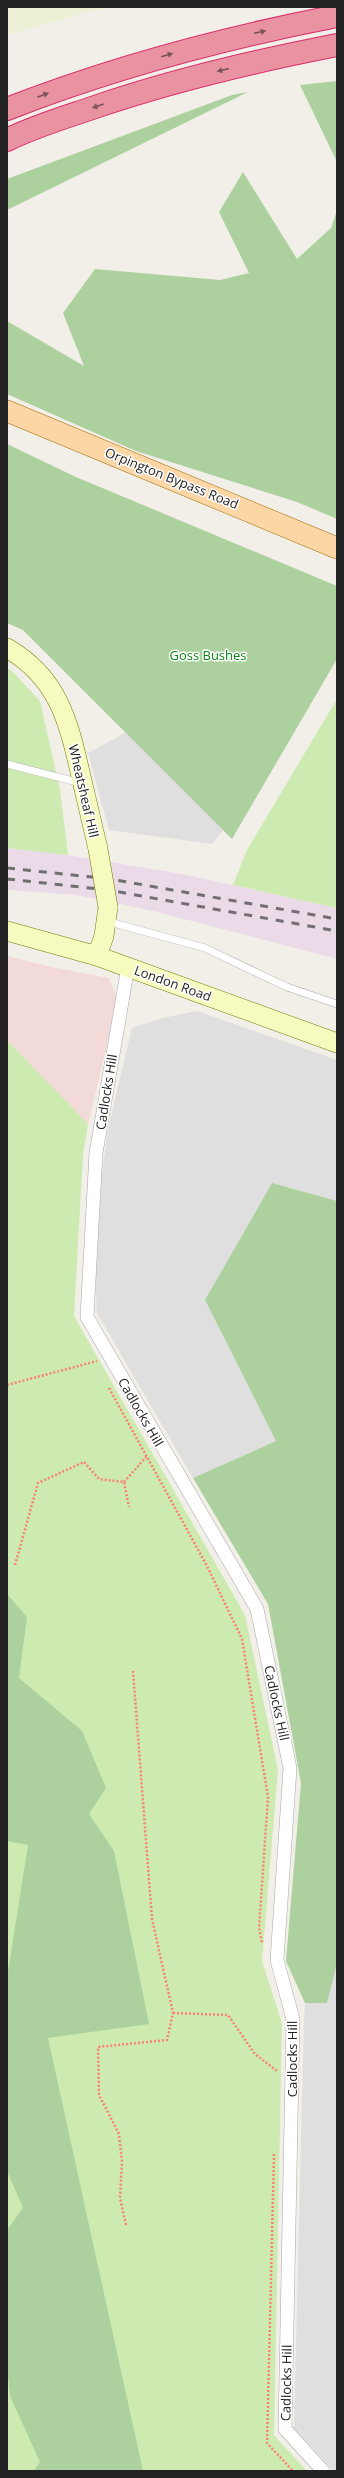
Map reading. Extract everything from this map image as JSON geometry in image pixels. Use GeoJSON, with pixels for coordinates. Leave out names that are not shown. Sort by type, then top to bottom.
{"type":"FeatureCollection","features":[{"type":"Feature","properties":{"kind":"highway"},"geometry":{"type":"LineString","coordinates":[[7,109],[89,79],[169,54],[337,16]]}},
{"type":"Feature","properties":{"kind":"highway"},"geometry":{"type":"LineString","coordinates":[[7,140],[76,113],[168,84],[337,45]]}},
{"type":"Feature","properties":{"kind":"main road","name":"Orpington Bypass Road"},"geometry":{"type":"LineString","coordinates":[[7,411],[337,548]]}},
{"type":"Feature","properties":{"kind":"street","name":"Wheatsheaf Hill"},"geometry":{"type":"LineString","coordinates":[[7,648],[23,659],[38,673],[60,704],[70,732],[98,849],[107,914],[102,945],[98,956]]}},
{"type":"Feature","properties":{"kind":"street","name":"London Road"},"geometry":{"type":"LineString","coordinates":[[7,932],[98,956],[337,1043]]}},
{"type":"Feature","properties":{"kind":"street","name":"Cadlocks Hill"},"geometry":{"type":"LineString","coordinates":[[128,967],[96,1153],[87,1317],[257,1610],[290,1768],[277,1960],[293,2019],[285,2429],[323,2471]]}},
{"type":"Feature","properties":{"kind":"lane"},"geometry":{"type":"LineString","coordinates":[[7,764],[83,784]]}},
{"type":"Feature","properties":{"kind":"lane"},"geometry":{"type":"LineString","coordinates":[[107,914],[205,948],[287,987],[337,1004]]}},
{"type":"Feature","properties":{"kind":"path"},"geometry":{"type":"LineString","coordinates":[[7,1385],[110,1358]]}},
{"type":"Feature","properties":{"kind":"path"},"geometry":{"type":"LineString","coordinates":[[95,1362],[98,1369]]}},
{"type":"Feature","properties":{"kind":"path"},"geometry":{"type":"LineString","coordinates":[[106,1382],[207,1566],[242,1639],[268,1797],[259,1928],[264,1949]]}},
{"type":"Feature","properties":{"kind":"path"},"geometry":{"type":"LineString","coordinates":[[124,1482],[147,1456]]}},
{"type":"Feature","properties":{"kind":"path"},"geometry":{"type":"LineString","coordinates":[[15,1565],[38,1482],[84,1462],[98,1479],[124,1482]]}},
{"type":"Feature","properties":{"kind":"path"},"geometry":{"type":"LineString","coordinates":[[124,1482],[129,1507]]}},
{"type":"Feature","properties":{"kind":"path"},"geometry":{"type":"LineString","coordinates":[[126,2225],[120,2198],[122,2162],[118,2134],[99,2095],[98,2047],[167,2040],[173,2013],[152,1919],[133,1671]]}},
{"type":"Feature","properties":{"kind":"path"},"geometry":{"type":"LineString","coordinates":[[173,2013],[228,2014],[255,2054],[277,2071]]}},
{"type":"Feature","properties":{"kind":"path"},"geometry":{"type":"LineString","coordinates":[[277,2078],[278,2063]]}},
{"type":"Feature","properties":{"kind":"path"},"geometry":{"type":"LineString","coordinates":[[274,2153],[267,2443],[293,2471]]}},
{"type":"Feature","properties":{"kind":"shaded area"},"geometry":{"type":"Polygon","coordinates":[[[136,727],[236,814],[212,844],[109,830],[88,753],[136,727]]]}},
{"type":"Feature","properties":{"kind":"shaded area"},"geometry":{"type":"Polygon","coordinates":[[[7,848],[68,855],[182,874],[337,908],[337,959],[153,911],[77,895],[7,890],[7,848]]]}},
{"type":"Feature","properties":{"kind":"shaded area"},"geometry":{"type":"Polygon","coordinates":[[[7,956],[51,967],[109,978],[118,1000],[88,1124],[7,1040],[7,956]]]}},
{"type":"Feature","properties":{"kind":"shaded area"},"geometry":{"type":"Polygon","coordinates":[[[197,1011],[337,1060],[337,1201],[272,1183],[205,1300],[276,1441],[193,1478],[97,1313],[93,1242],[108,1129],[132,1028],[163,1018],[197,1011]]]}},
{"type":"Feature","properties":{"kind":"shaded area"},"geometry":{"type":"Polygon","coordinates":[[[337,1668],[337,2471],[334,2471],[294,2428],[304,2017],[337,1668]]]}},
{"type":"Feature","properties":{"kind":"green space"},"geometry":{"type":"Polygon","coordinates":[[[7,7],[113,7],[91,11],[7,35],[7,7]]]}},
{"type":"Feature","properties":{"kind":"green space"},"geometry":{"type":"Polygon","coordinates":[[[337,81],[337,162],[300,85],[337,81]]]}},
{"type":"Feature","properties":{"kind":"green space"},"geometry":{"type":"Polygon","coordinates":[[[248,92],[7,210],[7,179],[232,95],[248,92]]]}},
{"type":"Feature","properties":{"kind":"green space"},"geometry":{"type":"Polygon","coordinates":[[[243,172],[297,259],[331,228],[337,210],[337,519],[297,502],[136,451],[7,394],[7,321],[84,366],[63,313],[95,269],[220,280],[249,273],[219,212],[243,172]]]}},
{"type":"Feature","properties":{"kind":"green space","name":"Goss Bushes"},"geometry":{"type":"Polygon","coordinates":[[[7,444],[76,477],[337,586],[337,659],[232,839],[23,630],[7,623],[7,444]]]}},
{"type":"Feature","properties":{"kind":"green space"},"geometry":{"type":"Polygon","coordinates":[[[7,668],[11,670],[40,701],[60,790],[68,855],[7,848],[7,668]]]}},
{"type":"Feature","properties":{"kind":"green space"},"geometry":{"type":"Polygon","coordinates":[[[337,699],[337,908],[233,885],[247,850],[337,699]]]}},
{"type":"Feature","properties":{"kind":"green space"},"geometry":{"type":"Polygon","coordinates":[[[7,1040],[88,1124],[83,1155],[74,1316],[245,1615],[278,1770],[262,1961],[282,2023],[274,2435],[307,2471],[7,2471],[7,1040]]]}},
{"type":"Feature","properties":{"kind":"green space"},"geometry":{"type":"Polygon","coordinates":[[[272,1183],[337,1201],[337,1963],[327,2003],[305,2003],[286,1961],[301,1783],[268,1604],[193,1478],[276,1441],[205,1300],[272,1183]]]}},
{"type":"Feature","properties":{"kind":"green space"},"geometry":{"type":"Polygon","coordinates":[[[8,1595],[27,1617],[19,1678],[82,1731],[106,1788],[89,1814],[114,1851],[149,2024],[48,2038],[143,2471],[34,2471],[40,2462],[10,2396],[7,2366],[7,2230],[23,2208],[7,2171],[7,1978],[28,1845],[7,1841],[8,1595]]]}},
{"type":"Feature","properties":{"kind":"railway"},"geometry":{"type":"LineString","coordinates":[[7,868],[110,879],[337,919]]}},
{"type":"Feature","properties":{"kind":"railway"},"geometry":{"type":"LineString","coordinates":[[7,879],[108,890],[337,931]]}}]}
